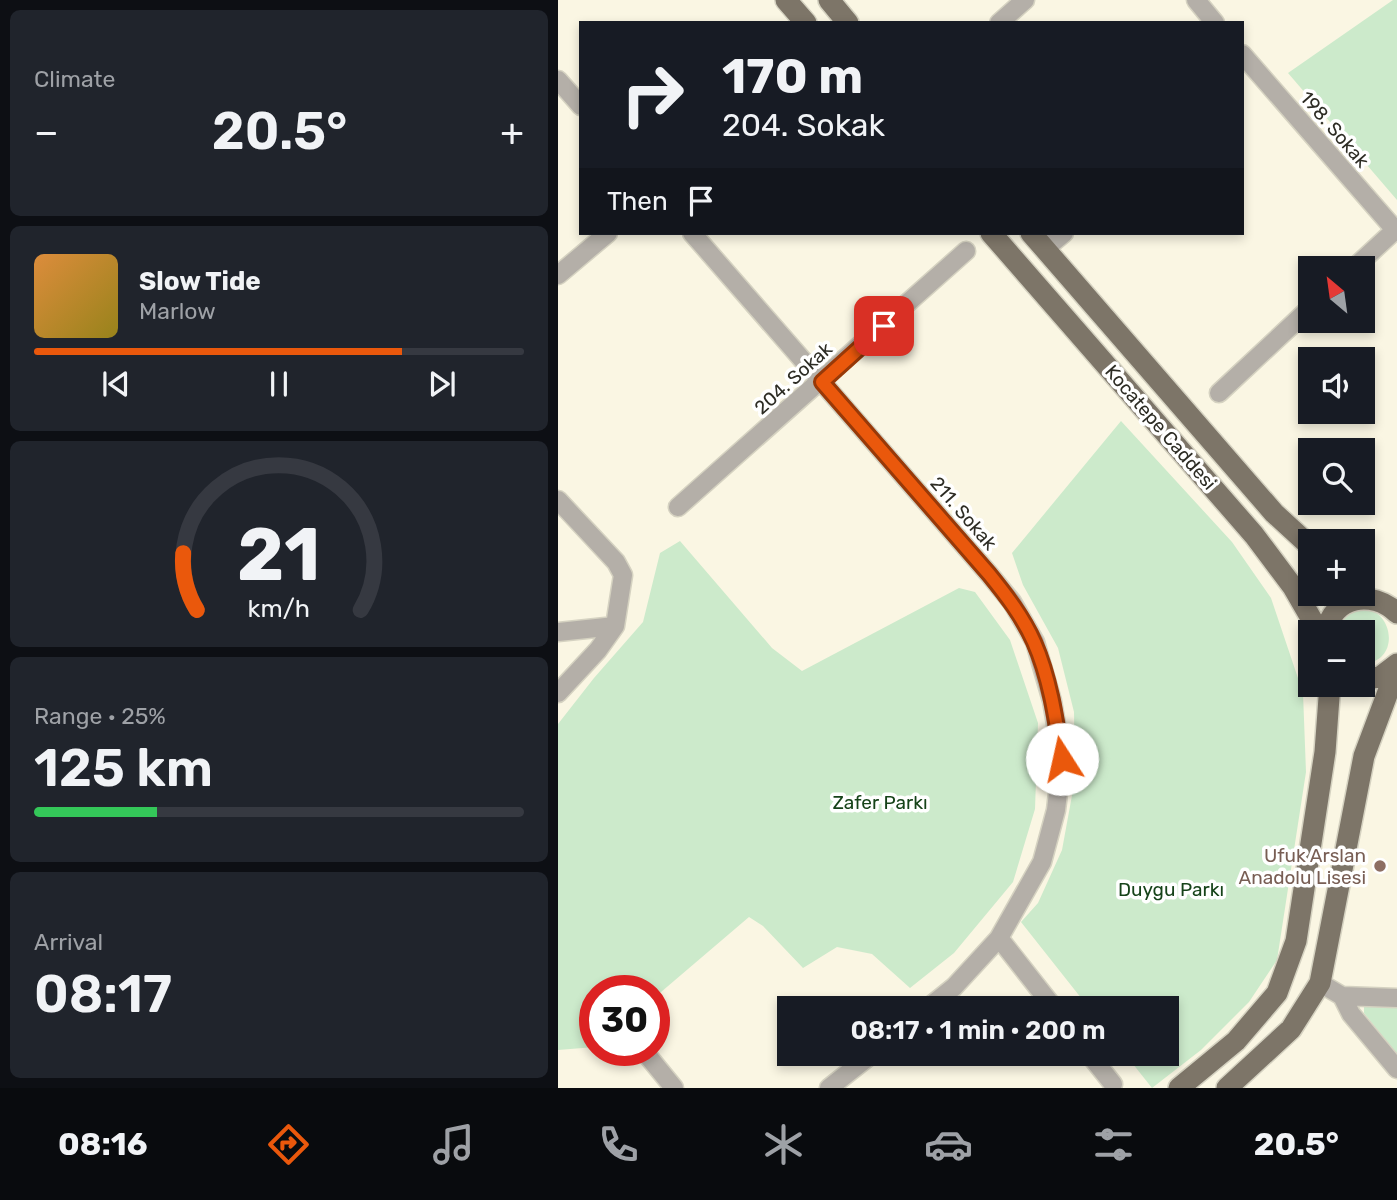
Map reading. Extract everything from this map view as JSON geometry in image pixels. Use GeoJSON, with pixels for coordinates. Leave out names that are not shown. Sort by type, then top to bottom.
{"type":"FeatureCollection","features":[{"type":"Feature","properties":{"kind":"main road"},"geometry":{"type":"LineString","coordinates":[[786,0],[804,21]]}},
{"type":"Feature","properties":{"kind":"main road"},"geometry":{"type":"LineString","coordinates":[[829,0],[846,21]]}},
{"type":"Feature","properties":{"kind":"main road","name":"Kocatepe Caddesi"},"geometry":{"type":"LineString","coordinates":[[993,235],[1254,535],[1293,587],[1312,620]]}},
{"type":"Feature","properties":{"kind":"main road","name":"Kocatepe Caddesi"},"geometry":{"type":"LineString","coordinates":[[1038,241],[1274,513],[1298,535]]}},
{"type":"Feature","properties":{"kind":"main road"},"geometry":{"type":"LineString","coordinates":[[1330,620],[1341,606],[1352,600],[1365,598],[1385,602]]}},
{"type":"Feature","properties":{"kind":"main road"},"geometry":{"type":"LineString","coordinates":[[1375,678],[1397,666]]}},
{"type":"Feature","properties":{"kind":"main road"},"geometry":{"type":"LineString","coordinates":[[1227,1088],[1291,1029],[1320,983],[1364,756],[1397,666]]}},
{"type":"Feature","properties":{"kind":"main road"},"geometry":{"type":"LineString","coordinates":[[1179,1088],[1236,1041],[1277,993],[1296,941],[1325,752],[1329,697]]}},
{"type":"Feature","properties":{"kind":"street"},"geometry":{"type":"LineString","coordinates":[[1001,21],[1025,0]]}},
{"type":"Feature","properties":{"kind":"street"},"geometry":{"type":"LineString","coordinates":[[1196,0],[1213,21]]}},
{"type":"Feature","properties":{"kind":"street","name":"198. Sokak"},"geometry":{"type":"LineString","coordinates":[[1248,73],[1396,231]]}},
{"type":"Feature","properties":{"kind":"street"},"geometry":{"type":"LineString","coordinates":[[558,80],[579,104]]}},
{"type":"Feature","properties":{"kind":"street"},"geometry":{"type":"LineString","coordinates":[[1368,256],[1396,231]]}},
{"type":"Feature","properties":{"kind":"street"},"geometry":{"type":"LineString","coordinates":[[558,275],[606,235]]}},
{"type":"Feature","properties":{"kind":"street","name":"211. Sokak"},"geometry":{"type":"LineString","coordinates":[[694,235],[989,574],[1012,603],[1035,642],[1052,701],[1062,759],[1056,810],[1042,862],[1000,938],[943,996]]}},
{"type":"Feature","properties":{"kind":"street"},"geometry":{"type":"LineString","coordinates":[[1038,241],[1058,235]]}},
{"type":"Feature","properties":{"kind":"street","name":"204. Sokak"},"geometry":{"type":"LineString","coordinates":[[678,508],[966,251]]}},
{"type":"Feature","properties":{"kind":"street"},"geometry":{"type":"LineString","coordinates":[[1219,393],[1298,319]]}},
{"type":"Feature","properties":{"kind":"street"},"geometry":{"type":"LineString","coordinates":[[558,500],[621,568],[623,575],[615,626],[598,650],[558,693]]}},
{"type":"Feature","properties":{"kind":"street"},"geometry":{"type":"LineString","coordinates":[[558,632],[615,626]]}},
{"type":"Feature","properties":{"kind":"street"},"geometry":{"type":"LineString","coordinates":[[1000,938],[1045,996]]}},
{"type":"Feature","properties":{"kind":"street"},"geometry":{"type":"LineString","coordinates":[[1320,983],[1342,996],[1397,998]]}},
{"type":"Feature","properties":{"kind":"street"},"geometry":{"type":"LineString","coordinates":[[1342,996],[1351,1014],[1397,1069]]}},
{"type":"Feature","properties":{"kind":"street"},"geometry":{"type":"LineString","coordinates":[[656,1066],[675,1088]]}},
{"type":"Feature","properties":{"kind":"street"},"geometry":{"type":"LineString","coordinates":[[829,1088],[857,1066]]}},
{"type":"Feature","properties":{"kind":"street"},"geometry":{"type":"LineString","coordinates":[[1099,1066],[1113,1084]]}},
{"type":"Feature","properties":{"kind":"green space"},"geometry":{"type":"Polygon","coordinates":[[[1393,0],[1397,0],[1397,200],[1288,73],[1393,0]]]}},
{"type":"Feature","properties":{"kind":"green space","name":"Duygu Parkı"},"geometry":{"type":"Polygon","coordinates":[[[1121,421],[1232,542],[1271,598],[1298,678],[1298,697],[1303,697],[1306,772],[1277,960],[1249,1002],[1201,1050],[1152,1088],[1135,1066],[1179,1066],[1179,996],[1080,996],[1021,922],[1038,903],[1062,850],[1075,779],[1074,712],[1058,648],[1023,585],[1012,553],[1121,421]]]}},
{"type":"Feature","properties":{"kind":"green space","name":"Zafer Parkı"},"geometry":{"type":"Polygon","coordinates":[[[680,541],[772,648],[802,671],[959,588],[975,592],[1010,640],[1038,723],[1035,809],[1013,882],[954,953],[910,988],[872,954],[837,947],[803,968],[763,926],[749,917],[670,984],[670,975],[579,975],[579,1048],[558,1050],[558,724],[643,622],[660,553],[680,541]]]}},
{"type":"Feature","properties":{"kind":"green space"},"geometry":{"type":"Polygon","coordinates":[[[1366,608],[1376,613],[1388,629],[1387,648],[1375,660],[1375,620],[1344,620],[1356,611],[1366,608]]]}},
{"type":"Feature","properties":{"kind":"green space"},"geometry":{"type":"Polygon","coordinates":[[[1397,1006],[1397,1054],[1364,1013],[1364,1007],[1397,1006]]]}},
{"type":"Feature","properties":{"kind":"place","name":"Ufuk Arslan Anadolu Lisesi"},"geometry":{"type":"Point","coordinates":[1380,866]}},
{"type":"Feature","properties":{"kind":"route"},"geometry":{"type":"LineString","coordinates":[[884,326],[822,382],[1012,603],[1035,642],[1052,701],[1062,759]]}}]}
